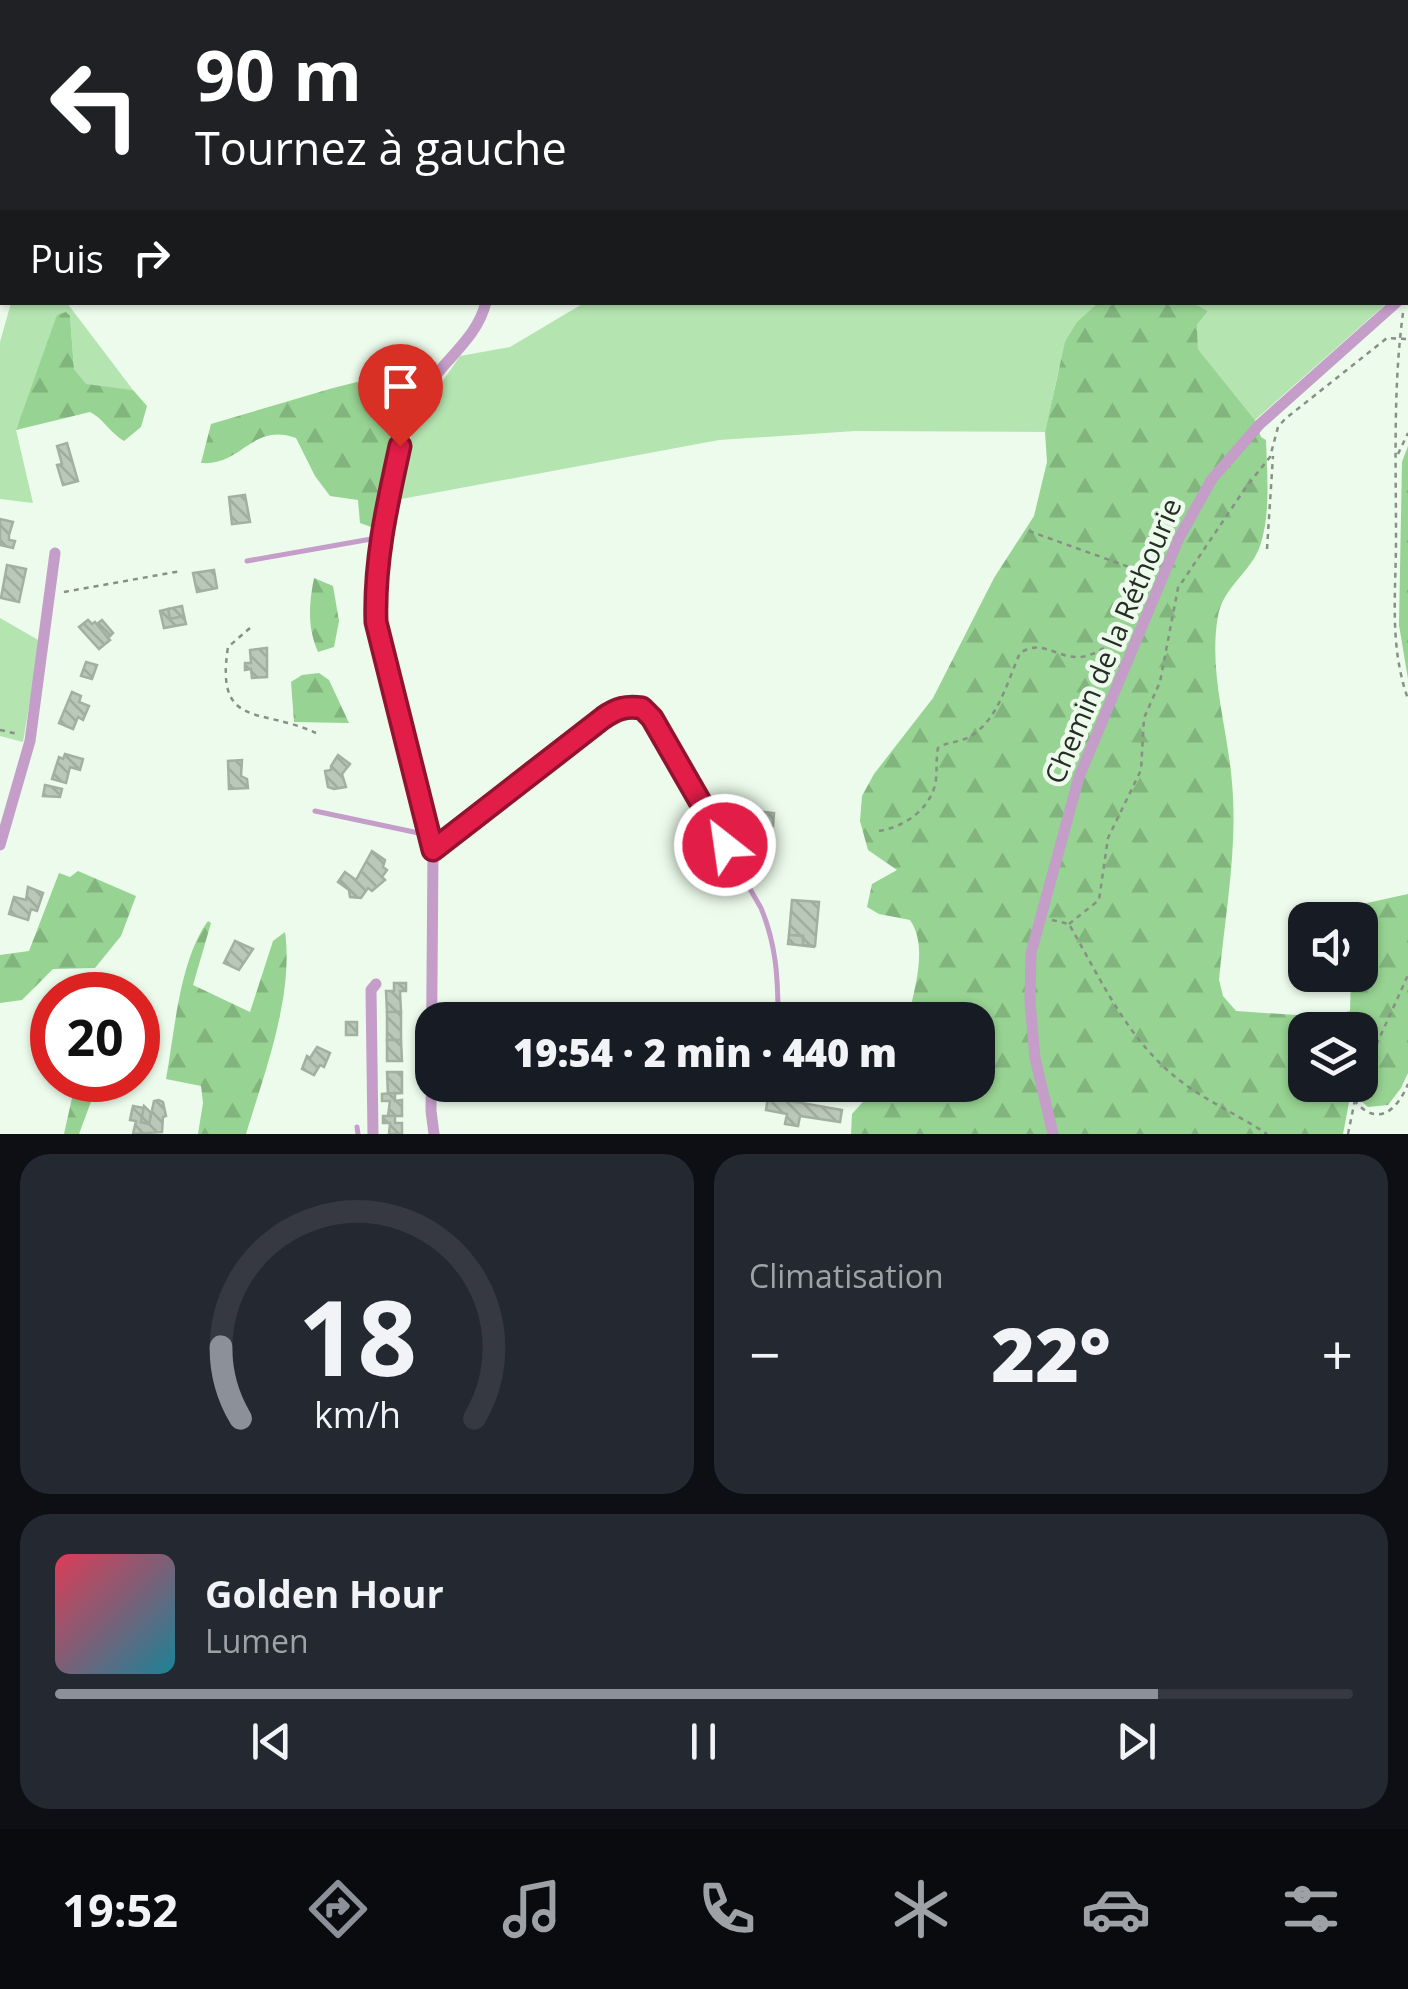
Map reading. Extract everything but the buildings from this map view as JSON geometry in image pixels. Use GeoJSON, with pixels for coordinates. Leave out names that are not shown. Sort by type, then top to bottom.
{"type":"FeatureCollection","features":[{"type":"Feature","properties":{"kind":"street"},"geometry":{"type":"LineString","coordinates":[[434,1134],[433,850],[376,622],[375,593],[380,538],[400,446],[412,414],[429,385],[473,332],[485,305]]}},
{"type":"Feature","properties":{"kind":"street","name":"Chemin de la Réthourie"},"geometry":{"type":"LineString","coordinates":[[1052,1134],[1036,1058],[1030,1002],[1031,953],[1079,777],[1196,504],[1260,424],[1397,305]]}},
{"type":"Feature","properties":{"kind":"street"},"geometry":{"type":"LineString","coordinates":[[0,845],[30,738],[55,554]]}},
{"type":"Feature","properties":{"kind":"street"},"geometry":{"type":"LineString","coordinates":[[372,1134],[371,990],[376,984]]}},
{"type":"Feature","properties":{"kind":"lane"},"geometry":{"type":"LineString","coordinates":[[247,561],[380,538]]}},
{"type":"Feature","properties":{"kind":"lane"},"geometry":{"type":"LineString","coordinates":[[433,850],[616,708],[642,708],[652,718],[761,908],[778,968],[778,1002]]}},
{"type":"Feature","properties":{"kind":"lane"},"geometry":{"type":"LineString","coordinates":[[315,811],[431,836]]}},
{"type":"Feature","properties":{"kind":"path"},"geometry":{"type":"LineString","coordinates":[[1400,305],[1392,628],[1398,672],[1408,699]]}},
{"type":"Feature","properties":{"kind":"path"},"geometry":{"type":"LineString","coordinates":[[1266,549],[1278,427],[1387,338],[1408,339]]}},
{"type":"Feature","properties":{"kind":"path"},"geometry":{"type":"LineString","coordinates":[[1396,463],[1408,433]]}},
{"type":"Feature","properties":{"kind":"path"},"geometry":{"type":"LineString","coordinates":[[1069,924],[1099,900],[1108,838],[1141,770],[1144,718],[1160,682],[1178,588],[1274,449]]}},
{"type":"Feature","properties":{"kind":"path"},"geometry":{"type":"LineString","coordinates":[[1028,531],[1162,579]]}},
{"type":"Feature","properties":{"kind":"path"},"geometry":{"type":"LineString","coordinates":[[50,594],[181,572]]}},
{"type":"Feature","properties":{"kind":"path"},"geometry":{"type":"LineString","coordinates":[[250,628],[228,647],[226,688],[234,704],[252,715],[294,722],[316,732]]}},
{"type":"Feature","properties":{"kind":"path"},"geometry":{"type":"LineString","coordinates":[[879,831],[893,828],[921,811],[936,786],[938,748],[965,740],[993,715],[1020,653],[1029,647],[1044,646],[1078,657],[1140,632]]}},
{"type":"Feature","properties":{"kind":"path"},"geometry":{"type":"LineString","coordinates":[[0,730],[30,738]]}},
{"type":"Feature","properties":{"kind":"path"},"geometry":{"type":"LineString","coordinates":[[1040,917],[1069,924],[1130,1031],[1150,1055],[1192,1090],[1267,1134]]}},
{"type":"Feature","properties":{"kind":"path"},"geometry":{"type":"LineString","coordinates":[[1378,1041],[1408,975]]}},
{"type":"Feature","properties":{"kind":"path"},"geometry":{"type":"LineString","coordinates":[[1356,1102],[1362,1110],[1380,1115],[1390,1112],[1408,1084]]}},
{"type":"Feature","properties":{"kind":"path"},"geometry":{"type":"LineString","coordinates":[[1348,1134],[1354,1102]]}},
{"type":"Feature","properties":{"kind":"green space"},"geometry":{"type":"Polygon","coordinates":[[[10,305],[69,305],[133,390],[86,385],[74,369],[70,316],[36,379],[16,430],[33,503],[0,499],[0,342],[10,305]]]}},
{"type":"Feature","properties":{"kind":"green space"},"geometry":{"type":"Polygon","coordinates":[[[581,305],[1096,305],[1066,347],[1045,432],[855,431],[719,440],[396,500],[415,421],[460,356],[510,347],[581,305]]]}},
{"type":"Feature","properties":{"kind":"green space"},"geometry":{"type":"Polygon","coordinates":[[[1096,305],[1198,305],[1208,311],[1197,325],[1198,349],[1255,420],[1266,440],[1268,493],[1260,546],[1221,606],[1216,637],[1217,679],[1233,807],[1232,857],[1219,980],[1223,996],[1236,1011],[1288,1014],[1288,1102],[1349,1102],[1343,1134],[851,1134],[852,1114],[863,1102],[995,1102],[995,1002],[912,1002],[919,954],[915,930],[910,920],[879,914],[867,907],[872,884],[897,870],[868,850],[860,821],[862,796],[874,774],[933,698],[994,578],[1034,516],[1047,462],[1045,432],[1065,342],[1077,322],[1096,305]]]}},
{"type":"Feature","properties":{"kind":"green space"},"geometry":{"type":"Polygon","coordinates":[[[1198,305],[1385,305],[1255,420],[1198,349],[1197,325],[1208,311],[1198,305]]]}},
{"type":"Feature","properties":{"kind":"green space"},"geometry":{"type":"Polygon","coordinates":[[[66,312],[70,316],[74,369],[86,384],[133,390],[147,406],[141,427],[124,441],[90,412],[16,430],[57,315],[66,312]]]}},
{"type":"Feature","properties":{"kind":"green space"},"geometry":{"type":"Polygon","coordinates":[[[437,362],[401,422],[374,528],[360,523],[358,500],[330,496],[296,438],[268,436],[227,458],[201,463],[211,424],[437,362]]]}},
{"type":"Feature","properties":{"kind":"green space"},"geometry":{"type":"Polygon","coordinates":[[[1408,446],[1408,679],[1399,625],[1402,462],[1408,446]]]}},
{"type":"Feature","properties":{"kind":"green space"},"geometry":{"type":"Polygon","coordinates":[[[314,578],[333,586],[339,621],[334,647],[318,652],[310,615],[314,578]]]}},
{"type":"Feature","properties":{"kind":"green space"},"geometry":{"type":"Polygon","coordinates":[[[0,618],[40,641],[23,742],[0,736],[0,618]]]}},
{"type":"Feature","properties":{"kind":"green space"},"geometry":{"type":"Polygon","coordinates":[[[319,673],[329,680],[349,723],[294,722],[291,682],[302,675],[319,673]]]}},
{"type":"Feature","properties":{"kind":"green space"},"geometry":{"type":"Polygon","coordinates":[[[78,871],[136,896],[121,936],[95,968],[30,972],[30,992],[22,1000],[0,1003],[0,955],[29,951],[59,873],[70,877],[78,871]]]}},
{"type":"Feature","properties":{"kind":"green space"},"geometry":{"type":"Polygon","coordinates":[[[1408,894],[1408,1073],[1388,1105],[1368,1107],[1362,1102],[1378,1102],[1378,1012],[1346,1012],[1350,1011],[1351,992],[1378,992],[1378,902],[1372,902],[1408,894]]]}},
{"type":"Feature","properties":{"kind":"green space"},"geometry":{"type":"Polygon","coordinates":[[[208,921],[211,923],[193,985],[250,1012],[273,941],[285,932],[287,957],[281,1008],[246,1134],[198,1134],[203,1103],[201,1086],[166,1079],[184,976],[208,921]]]}},
{"type":"Feature","properties":{"kind":"green space"},"geometry":{"type":"Polygon","coordinates":[[[71,1102],[91,1102],[79,1134],[64,1134],[71,1102]]]}},
{"type":"Feature","properties":{"kind":"route"},"geometry":{"type":"LineString","coordinates":[[400,446],[380,538],[376,622],[433,850],[616,708],[631,707],[642,708],[652,718],[725,845]]}}]}
